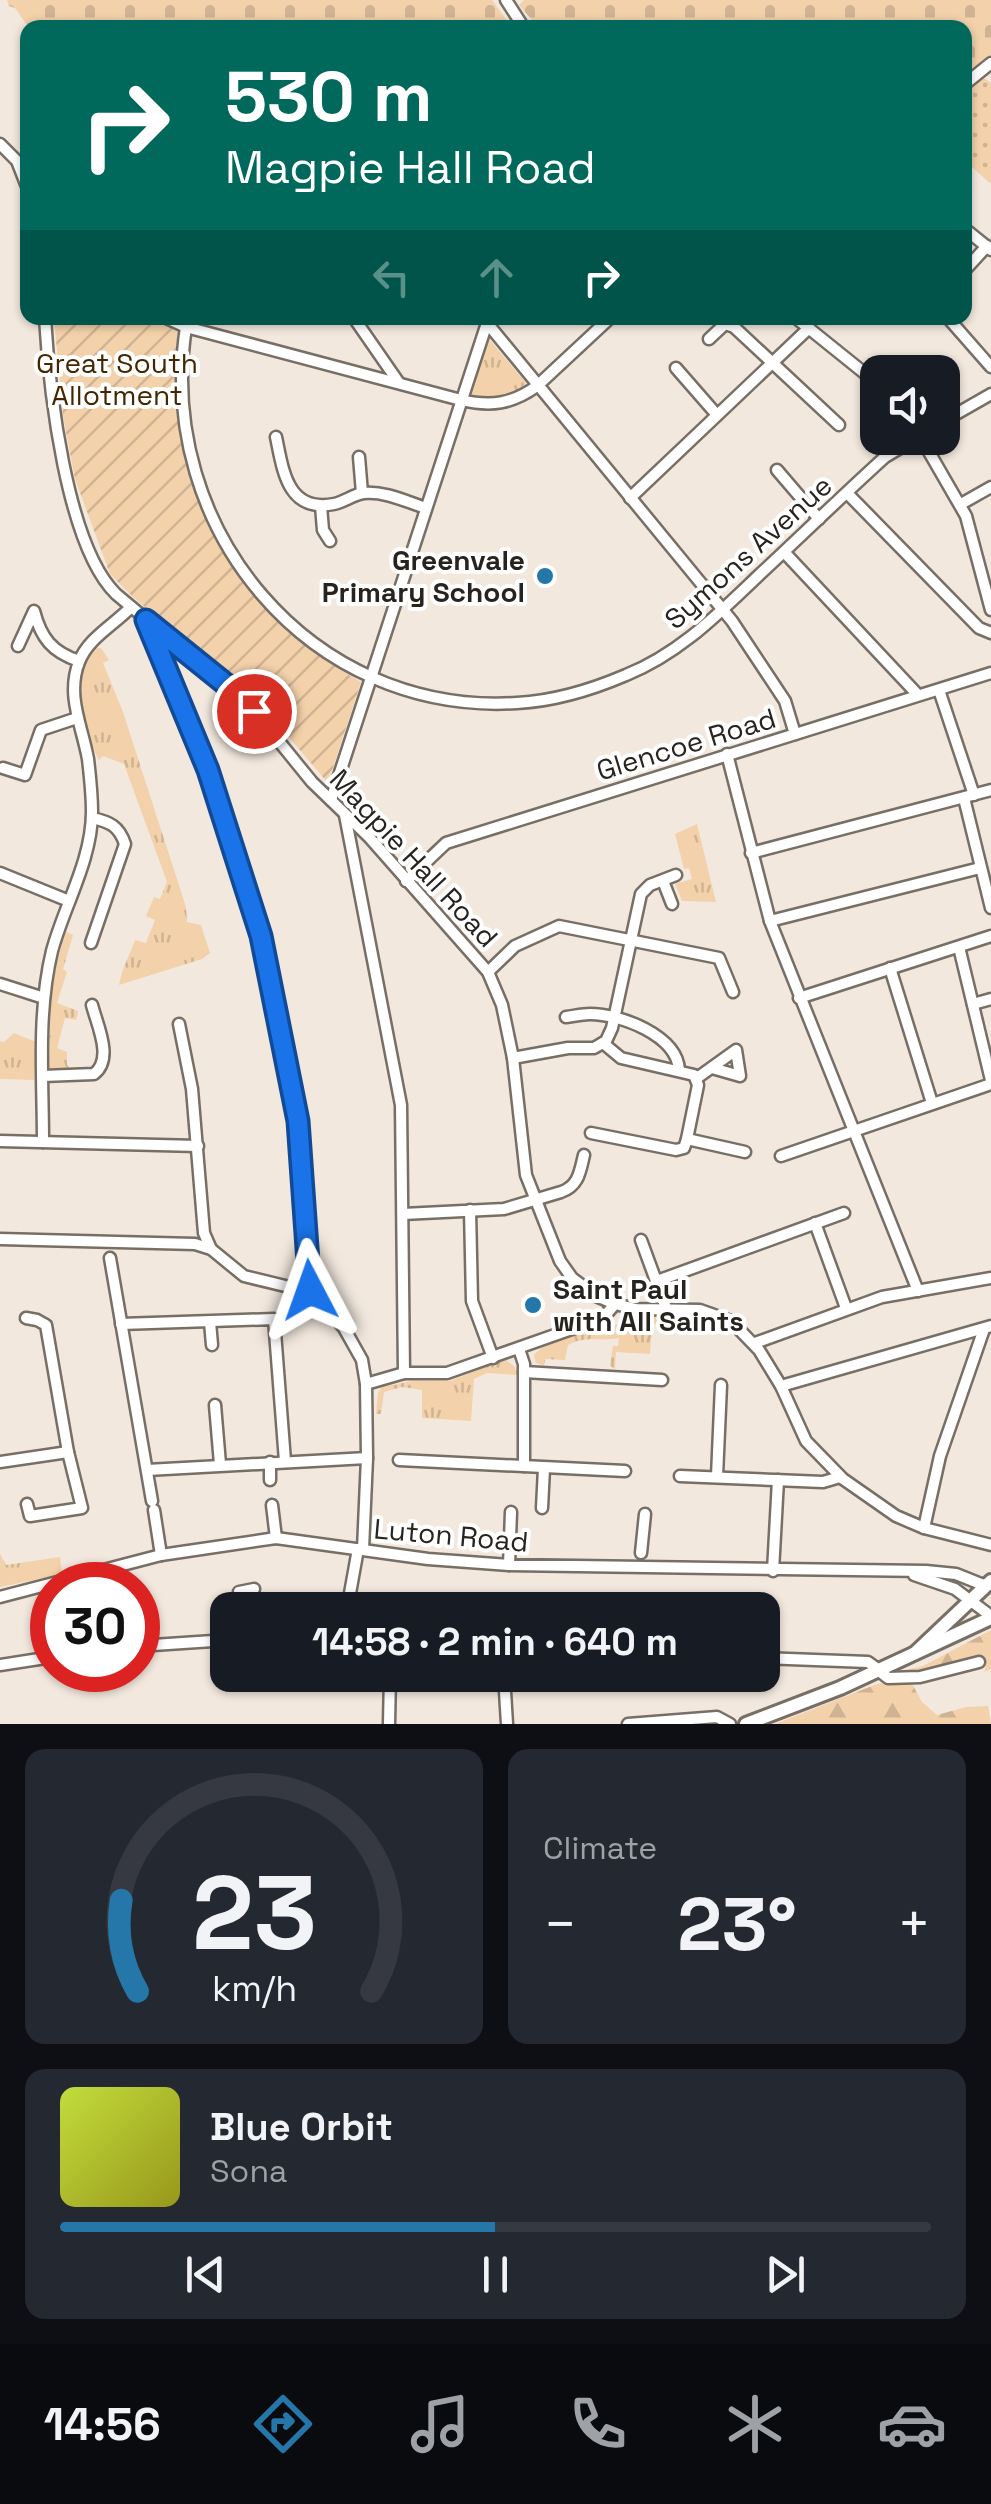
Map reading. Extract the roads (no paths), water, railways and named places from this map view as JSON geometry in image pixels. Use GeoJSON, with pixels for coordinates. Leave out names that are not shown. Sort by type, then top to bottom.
{"type":"FeatureCollection","features":[{"type":"Feature","properties":{"kind":"main road"},"geometry":{"type":"LineString","coordinates":[[913,1655],[988,1584]]}},
{"type":"Feature","properties":{"kind":"main road"},"geometry":{"type":"LineString","coordinates":[[746,1724],[879,1670],[991,1616]]}},
{"type":"Feature","properties":{"kind":"street"},"geometry":{"type":"LineString","coordinates":[[0,144],[20,170]]}},
{"type":"Feature","properties":{"kind":"street"},"geometry":{"type":"LineString","coordinates":[[16,161],[20,159]]}},
{"type":"Feature","properties":{"kind":"street","name":"Magpie Hall Road"},"geometry":{"type":"LineString","coordinates":[[46,325],[59,441],[72,498],[100,574],[131,608],[244,701],[488,972],[502,1005],[513,1058],[524,1170],[570,1276],[596,1296],[615,1304],[720,1314],[755,1343],[781,1386],[806,1441],[840,1477],[896,1516],[924,1528],[991,1545]]}},
{"type":"Feature","properties":{"kind":"street"},"geometry":{"type":"LineString","coordinates":[[182,325],[461,400],[500,404],[537,386],[602,325]]}},
{"type":"Feature","properties":{"kind":"street"},"geometry":{"type":"LineString","coordinates":[[359,325],[400,383]]}},
{"type":"Feature","properties":{"kind":"street"},"geometry":{"type":"LineString","coordinates":[[330,800],[484,325]]}},
{"type":"Feature","properties":{"kind":"street"},"geometry":{"type":"LineString","coordinates":[[489,325],[722,610],[782,696],[795,734]]}},
{"type":"Feature","properties":{"kind":"street"},"geometry":{"type":"LineString","coordinates":[[709,339],[723,325]]}},
{"type":"Feature","properties":{"kind":"street"},"geometry":{"type":"LineString","coordinates":[[727,325],[840,425]]}},
{"type":"Feature","properties":{"kind":"street"},"geometry":{"type":"LineString","coordinates":[[805,325],[860,369]]}},
{"type":"Feature","properties":{"kind":"street"},"geometry":{"type":"LineString","coordinates":[[954,325],[991,367]]}},
{"type":"Feature","properties":{"kind":"street","name":"Symons Avenue"},"geometry":{"type":"LineString","coordinates":[[186,327],[182,368],[188,437],[201,489],[227,548],[284,620],[329,657],[393,686],[455,700],[500,704],[540,701],[583,692],[649,664],[677,648],[722,610],[889,455]]}},
{"type":"Feature","properties":{"kind":"street"},"geometry":{"type":"LineString","coordinates":[[630,498],[809,328]]}},
{"type":"Feature","properties":{"kind":"street"},"geometry":{"type":"LineString","coordinates":[[676,368],[718,415]]}},
{"type":"Feature","properties":{"kind":"street"},"geometry":{"type":"LineString","coordinates":[[960,412],[991,394]]}},
{"type":"Feature","properties":{"kind":"street"},"geometry":{"type":"LineString","coordinates":[[276,436],[284,480],[300,498],[321,506],[362,493],[426,508]]}},
{"type":"Feature","properties":{"kind":"street"},"geometry":{"type":"LineString","coordinates":[[930,455],[961,504],[991,610]]}},
{"type":"Feature","properties":{"kind":"street"},"geometry":{"type":"LineString","coordinates":[[358,457],[362,493]]}},
{"type":"Feature","properties":{"kind":"street"},"geometry":{"type":"LineString","coordinates":[[777,470],[819,519]]}},
{"type":"Feature","properties":{"kind":"street"},"geometry":{"type":"LineString","coordinates":[[961,504],[991,487]]}},
{"type":"Feature","properties":{"kind":"street"},"geometry":{"type":"LineString","coordinates":[[847,493],[979,628],[991,633]]}},
{"type":"Feature","properties":{"kind":"street"},"geometry":{"type":"LineString","coordinates":[[321,506],[323,530],[330,541]]}},
{"type":"Feature","properties":{"kind":"street"},"geometry":{"type":"LineString","coordinates":[[784,552],[918,695]]}},
{"type":"Feature","properties":{"kind":"street"},"geometry":{"type":"LineString","coordinates":[[43,1142],[44,998],[52,952],[86,849],[92,818],[87,757],[72,690],[88,646],[131,608]]}},
{"type":"Feature","properties":{"kind":"street"},"geometry":{"type":"LineString","coordinates":[[18,646],[34,611],[40,632],[49,644],[63,656],[79,662]]}},
{"type":"Feature","properties":{"kind":"street"},"geometry":{"type":"LineString","coordinates":[[146,620],[208,770],[261,936],[298,1121],[310,1292]]}},
{"type":"Feature","properties":{"kind":"street","name":"Glencoe Road"},"geometry":{"type":"LineString","coordinates":[[406,881],[446,844],[991,672]]}},
{"type":"Feature","properties":{"kind":"street"},"geometry":{"type":"LineString","coordinates":[[939,690],[969,797],[980,868],[990,901]]}},
{"type":"Feature","properties":{"kind":"street"},"geometry":{"type":"LineString","coordinates":[[3,768],[24,775],[41,730],[78,718]]}},
{"type":"Feature","properties":{"kind":"street"},"geometry":{"type":"LineString","coordinates":[[727,754],[770,921],[918,1291]]}},
{"type":"Feature","properties":{"kind":"street"},"geometry":{"type":"LineString","coordinates":[[751,853],[991,790]]}},
{"type":"Feature","properties":{"kind":"street"},"geometry":{"type":"LineString","coordinates":[[345,813],[400,1090],[404,1374]]}},
{"type":"Feature","properties":{"kind":"street"},"geometry":{"type":"LineString","coordinates":[[91,942],[125,844],[121,831],[113,824],[92,818]]}},
{"type":"Feature","properties":{"kind":"street"},"geometry":{"type":"LineString","coordinates":[[770,921],[980,868]]}},
{"type":"Feature","properties":{"kind":"street"},"geometry":{"type":"LineString","coordinates":[[0,873],[69,901]]}},
{"type":"Feature","properties":{"kind":"street"},"geometry":{"type":"LineString","coordinates":[[513,1058],[568,1048],[588,1050],[610,1036],[641,894],[676,876]]}},
{"type":"Feature","properties":{"kind":"street"},"geometry":{"type":"LineString","coordinates":[[663,880],[672,904]]}},
{"type":"Feature","properties":{"kind":"street"},"geometry":{"type":"LineString","coordinates":[[488,972],[524,940],[559,926],[719,958],[732,992]]}},
{"type":"Feature","properties":{"kind":"street"},"geometry":{"type":"LineString","coordinates":[[800,998],[991,936]]}},
{"type":"Feature","properties":{"kind":"street"},"geometry":{"type":"LineString","coordinates":[[781,1156],[991,1082],[958,947]]}},
{"type":"Feature","properties":{"kind":"street"},"geometry":{"type":"LineString","coordinates":[[890,968],[932,1103]]}},
{"type":"Feature","properties":{"kind":"street"},"geometry":{"type":"LineString","coordinates":[[0,984],[44,998]]}},
{"type":"Feature","properties":{"kind":"street"},"geometry":{"type":"LineString","coordinates":[[973,1004],[991,1000]]}},
{"type":"Feature","properties":{"kind":"street"},"geometry":{"type":"LineString","coordinates":[[43,1076],[94,1074],[100,1070],[104,1063],[103,1048],[92,1005]]}},
{"type":"Feature","properties":{"kind":"street"},"geometry":{"type":"LineString","coordinates":[[566,1017],[614,1017],[644,1030],[677,1057],[679,1070]]}},
{"type":"Feature","properties":{"kind":"street"},"geometry":{"type":"LineString","coordinates":[[179,1024],[192,1089],[204,1233],[211,1249]]}},
{"type":"Feature","properties":{"kind":"street"},"geometry":{"type":"LineString","coordinates":[[603,1043],[621,1058],[679,1070],[697,1078]]}},
{"type":"Feature","properties":{"kind":"street"},"geometry":{"type":"LineString","coordinates":[[697,1078],[712,1068]]}},
{"type":"Feature","properties":{"kind":"street"},"geometry":{"type":"LineString","coordinates":[[590,1132],[676,1150],[684,1148],[697,1078]]}},
{"type":"Feature","properties":{"kind":"street"},"geometry":{"type":"LineString","coordinates":[[687,1139],[745,1152]]}},
{"type":"Feature","properties":{"kind":"street"},"geometry":{"type":"LineString","coordinates":[[0,1141],[198,1146]]}},
{"type":"Feature","properties":{"kind":"street"},"geometry":{"type":"LineString","coordinates":[[403,1214],[504,1209],[568,1190],[581,1175],[584,1154]]}},
{"type":"Feature","properties":{"kind":"street"},"geometry":{"type":"LineString","coordinates":[[470,1210],[472,1301],[493,1358]]}},
{"type":"Feature","properties":{"kind":"street"},"geometry":{"type":"LineString","coordinates":[[657,1281],[844,1213]]}},
{"type":"Feature","properties":{"kind":"street"},"geometry":{"type":"LineString","coordinates":[[815,1223],[846,1308]]}},
{"type":"Feature","properties":{"kind":"street"},"geometry":{"type":"LineString","coordinates":[[0,1240],[195,1244],[211,1249],[244,1276],[310,1292],[353,1341],[362,1360],[366,1384],[367,1458],[361,1549],[351,1592]]}},
{"type":"Feature","properties":{"kind":"street"},"geometry":{"type":"LineString","coordinates":[[642,1240],[666,1308]]}},
{"type":"Feature","properties":{"kind":"street"},"geometry":{"type":"LineString","coordinates":[[110,1258],[161,1555]]}},
{"type":"Feature","properties":{"kind":"street"},"geometry":{"type":"LineString","coordinates":[[755,1343],[882,1297],[991,1278]]}},
{"type":"Feature","properties":{"kind":"street"},"geometry":{"type":"LineString","coordinates":[[366,1384],[404,1374],[447,1373],[606,1316],[615,1304]]}},
{"type":"Feature","properties":{"kind":"street"},"geometry":{"type":"LineString","coordinates":[[26,1318],[46,1325],[82,1508],[30,1516],[28,1504]]}},
{"type":"Feature","properties":{"kind":"street"},"geometry":{"type":"LineString","coordinates":[[120,1324],[274,1319],[286,1461]]}},
{"type":"Feature","properties":{"kind":"street"},"geometry":{"type":"LineString","coordinates":[[210,1322],[212,1344]]}},
{"type":"Feature","properties":{"kind":"street"},"geometry":{"type":"LineString","coordinates":[[781,1386],[987,1328]]}},
{"type":"Feature","properties":{"kind":"street"},"geometry":{"type":"LineString","coordinates":[[924,1528],[940,1456],[987,1328]]}},
{"type":"Feature","properties":{"kind":"street"},"geometry":{"type":"LineString","coordinates":[[519,1348],[524,1372],[524,1466]]}},
{"type":"Feature","properties":{"kind":"street"},"geometry":{"type":"LineString","coordinates":[[524,1372],[662,1380]]}},
{"type":"Feature","properties":{"kind":"street"},"geometry":{"type":"LineString","coordinates":[[716,1476],[721,1385]]}},
{"type":"Feature","properties":{"kind":"street"},"geometry":{"type":"LineString","coordinates":[[216,1404],[220,1464]]}},
{"type":"Feature","properties":{"kind":"street"},"geometry":{"type":"LineString","coordinates":[[0,1462],[68,1452]]}},
{"type":"Feature","properties":{"kind":"street"},"geometry":{"type":"LineString","coordinates":[[147,1470],[367,1458]]}},
{"type":"Feature","properties":{"kind":"street"},"geometry":{"type":"LineString","coordinates":[[399,1460],[625,1471]]}},
{"type":"Feature","properties":{"kind":"street"},"geometry":{"type":"LineString","coordinates":[[270,1462],[270,1480]]}},
{"type":"Feature","properties":{"kind":"street"},"geometry":{"type":"LineString","coordinates":[[542,1508],[544,1468]]}},
{"type":"Feature","properties":{"kind":"street"},"geometry":{"type":"LineString","coordinates":[[680,1476],[824,1482],[840,1477]]}},
{"type":"Feature","properties":{"kind":"street"},"geometry":{"type":"LineString","coordinates":[[773,1571],[778,1480]]}},
{"type":"Feature","properties":{"kind":"street"},"geometry":{"type":"LineString","coordinates":[[272,1505],[276,1538]]}},
{"type":"Feature","properties":{"kind":"street"},"geometry":{"type":"LineString","coordinates":[[509,1565],[511,1512]]}},
{"type":"Feature","properties":{"kind":"street"},"geometry":{"type":"LineString","coordinates":[[642,1553],[644,1514]]}},
{"type":"Feature","properties":{"kind":"street","name":"Luton Road"},"geometry":{"type":"LineString","coordinates":[[0,1597],[161,1555],[276,1538],[428,1559],[509,1565],[950,1573],[988,1584]]}},
{"type":"Feature","properties":{"kind":"street","name":"Luton Road"},"geometry":{"type":"LineString","coordinates":[[905,1573],[952,1588],[991,1616]]}},
{"type":"Feature","properties":{"kind":"street"},"geometry":{"type":"LineString","coordinates":[[239,1592],[254,1589]]}},
{"type":"Feature","properties":{"kind":"street"},"geometry":{"type":"LineString","coordinates":[[160,1645],[210,1641]]}},
{"type":"Feature","properties":{"kind":"street"},"geometry":{"type":"LineString","coordinates":[[780,1659],[868,1662],[888,1678],[920,1677],[979,1662]]}},
{"type":"Feature","properties":{"kind":"street"},"geometry":{"type":"LineString","coordinates":[[0,1664],[30,1660]]}},
{"type":"Feature","properties":{"kind":"street"},"geometry":{"type":"LineString","coordinates":[[389,1724],[390,1692]]}},
{"type":"Feature","properties":{"kind":"street"},"geometry":{"type":"LineString","coordinates":[[505,1692],[507,1724]]}},
{"type":"Feature","properties":{"kind":"street"},"geometry":{"type":"LineString","coordinates":[[628,1724],[717,1718],[730,1724]]}},
{"type":"Feature","properties":{"kind":"place","name":"Greenvale Primary School"},"geometry":{"type":"Point","coordinates":[545,576]}},
{"type":"Feature","properties":{"kind":"place","name":"Saint Paul with All Saints"},"geometry":{"type":"Point","coordinates":[533,1305]}},
{"type":"Feature","properties":{"kind":"park label","name":"Great South Allotment"},"geometry":{"type":"Point","coordinates":[117,379]}}]}
